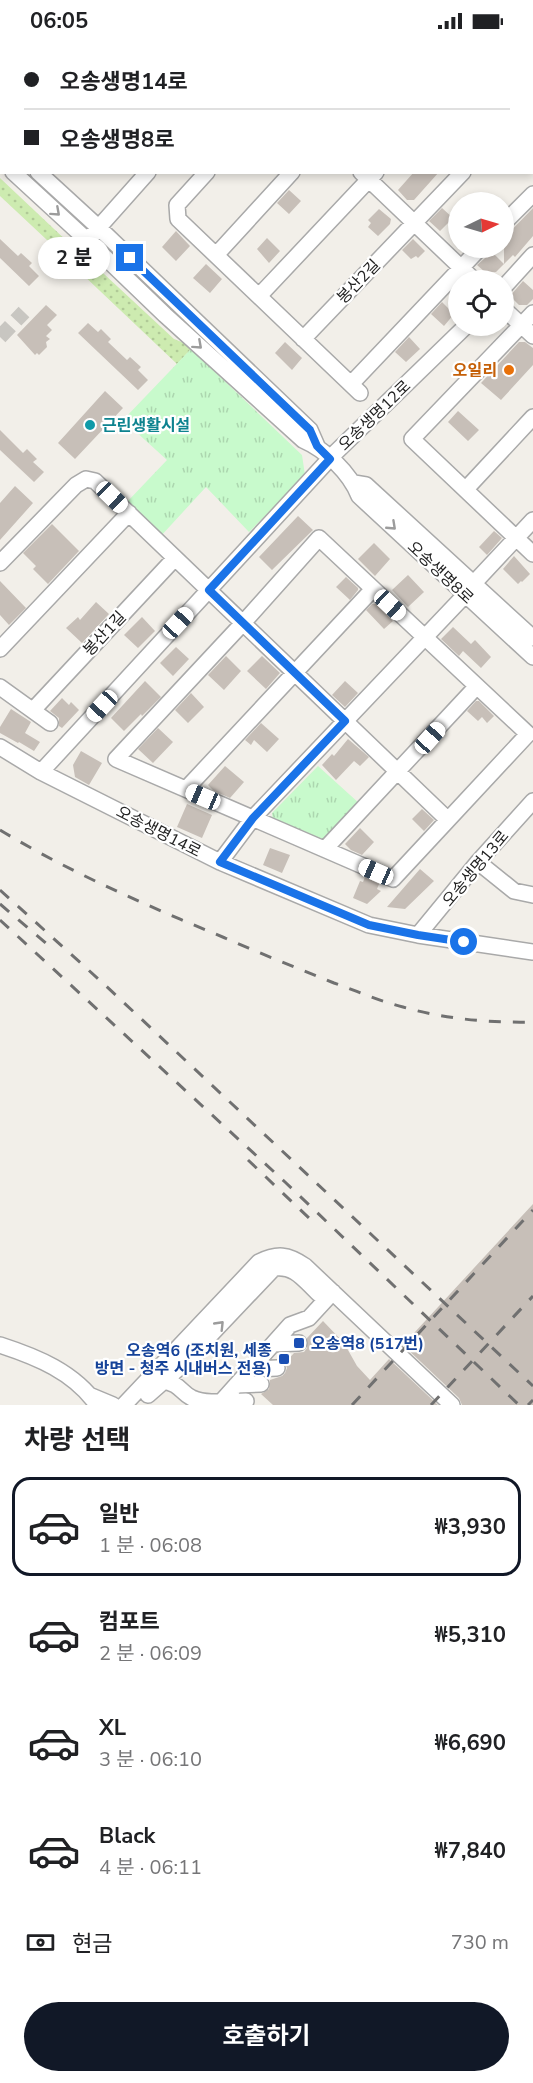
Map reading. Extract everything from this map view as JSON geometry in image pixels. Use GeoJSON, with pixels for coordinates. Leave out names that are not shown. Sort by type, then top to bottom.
{"type":"FeatureCollection","features":[{"type":"Feature","properties":{"kind":"street","name":"오송생명8로"},"geometry":{"type":"LineString","coordinates":[[15,174],[165,315],[303,440],[317,446]]}},
{"type":"Feature","properties":{"kind":"street","name":"오송생명8로"},"geometry":{"type":"LineString","coordinates":[[40,174],[310,430],[317,446],[354,483],[366,485],[533,657]]}},
{"type":"Feature","properties":{"kind":"street"},"geometry":{"type":"LineString","coordinates":[[88,241],[145,174]]}},
{"type":"Feature","properties":{"kind":"street"},"geometry":{"type":"LineString","coordinates":[[205,174],[177,205],[178,219],[356,388],[470,258]]}},
{"type":"Feature","properties":{"kind":"street"},"geometry":{"type":"LineString","coordinates":[[216,255],[290,174]]}},
{"type":"Feature","properties":{"kind":"street","name":"봉산2길"},"geometry":{"type":"LineString","coordinates":[[303,339],[461,174]]}},
{"type":"Feature","properties":{"kind":"street"},"geometry":{"type":"LineString","coordinates":[[259,296],[368,175],[461,268]]}},
{"type":"Feature","properties":{"kind":"street"},"geometry":{"type":"LineString","coordinates":[[514,213],[533,194]]}},
{"type":"Feature","properties":{"kind":"street"},"geometry":{"type":"LineString","coordinates":[[514,276],[533,255]]}},
{"type":"Feature","properties":{"kind":"street"},"geometry":{"type":"LineString","coordinates":[[533,313],[527,331],[412,440],[533,554]]}},
{"type":"Feature","properties":{"kind":"street"},"geometry":{"type":"LineString","coordinates":[[514,319],[527,331]]}},
{"type":"Feature","properties":{"kind":"street","name":"오송생명12로"},"geometry":{"type":"LineString","coordinates":[[41,772],[330,459],[456,336]]}},
{"type":"Feature","properties":{"kind":"street"},"geometry":{"type":"LineString","coordinates":[[466,489],[533,417]]}},
{"type":"Feature","properties":{"kind":"street"},"geometry":{"type":"LineString","coordinates":[[0,563],[76,485],[86,479],[95,481],[447,819]]}},
{"type":"Feature","properties":{"kind":"street"},"geometry":{"type":"LineString","coordinates":[[0,649],[129,513]]}},
{"type":"Feature","properties":{"kind":"street"},"geometry":{"type":"LineString","coordinates":[[220,862],[253,818],[533,520]]}},
{"type":"Feature","properties":{"kind":"street"},"geometry":{"type":"LineString","coordinates":[[319,538],[373,589],[528,734],[393,879],[116,759],[319,538]]}},
{"type":"Feature","properties":{"kind":"street","name":"봉산1길"},"geometry":{"type":"LineString","coordinates":[[33,709],[175,558]]}},
{"type":"Feature","properties":{"kind":"street"},"geometry":{"type":"LineString","coordinates":[[186,789],[373,589]]}},
{"type":"Feature","properties":{"kind":"street","name":"오송생명8로"},"geometry":{"type":"LineString","coordinates":[[469,589],[533,638]]}},
{"type":"Feature","properties":{"kind":"street"},"geometry":{"type":"LineString","coordinates":[[325,849],[477,686]]}},
{"type":"Feature","properties":{"kind":"street"},"geometry":{"type":"LineString","coordinates":[[0,687],[50,723]]}},
{"type":"Feature","properties":{"kind":"street","name":"오송생명14로"},"geometry":{"type":"LineString","coordinates":[[0,747],[41,772],[220,862],[369,925],[418,935],[533,952]]}},
{"type":"Feature","properties":{"kind":"street","name":"오송생명13로"},"geometry":{"type":"LineString","coordinates":[[418,935],[478,862],[533,801]]}},
{"type":"Feature","properties":{"kind":"street"},"geometry":{"type":"LineString","coordinates":[[478,862],[514,891],[533,896]]}},
{"type":"Feature","properties":{"kind":"street"},"geometry":{"type":"LineString","coordinates":[[124,1405],[259,1262],[283,1255],[295,1259],[438,1405]]}},
{"type":"Feature","properties":{"kind":"street"},"geometry":{"type":"LineString","coordinates":[[137,1405],[181,1366],[274,1268],[285,1266],[329,1296],[452,1405]]}},
{"type":"Feature","properties":{"kind":"street"},"geometry":{"type":"LineString","coordinates":[[247,1373],[290,1325],[309,1318],[329,1296]]}},
{"type":"Feature","properties":{"kind":"street"},"geometry":{"type":"LineString","coordinates":[[0,1346],[26,1354],[52,1366],[68,1376],[93,1400],[112,1405]]}},
{"type":"Feature","properties":{"kind":"street"},"geometry":{"type":"LineString","coordinates":[[247,1373],[273,1372]]}},
{"type":"Feature","properties":{"kind":"street"},"geometry":{"type":"LineString","coordinates":[[247,1373],[273,1372]]}},
{"type":"Feature","properties":{"kind":"street"},"geometry":{"type":"LineString","coordinates":[[247,1373],[273,1372]]}},
{"type":"Feature","properties":{"kind":"street"},"geometry":{"type":"LineString","coordinates":[[163,1381],[173,1383],[192,1398],[247,1373],[273,1372]]}},
{"type":"Feature","properties":{"kind":"green space"},"geometry":{"type":"Polygon","coordinates":[[[0,178],[71,245],[63,255],[0,196],[0,178]]]}},
{"type":"Feature","properties":{"kind":"green space"},"geometry":{"type":"Polygon","coordinates":[[[90,261],[174,339],[191,349],[177,364],[80,272],[90,261]]]}},
{"type":"Feature","properties":{"kind":"green space"},"geometry":{"type":"Polygon","coordinates":[[[191,349],[302,455],[305,475],[249,532],[206,487],[160,537],[126,503],[167,460],[123,420],[191,349]]]}},
{"type":"Feature","properties":{"kind":"green space"},"geometry":{"type":"Polygon","coordinates":[[[318,766],[360,804],[325,841],[320,842],[273,824],[272,813],[318,766]]]}},
{"type":"Feature","properties":{"kind":"building"},"geometry":{"type":"Polygon","coordinates":[[[412,174],[437,174],[414,200],[407,200],[398,190],[412,174]]]}},
{"type":"Feature","properties":{"kind":"building"},"geometry":{"type":"Polygon","coordinates":[[[289,190],[301,201],[289,214],[277,203],[289,190]]]}},
{"type":"Feature","properties":{"kind":"building"},"geometry":{"type":"Polygon","coordinates":[[[442,208],[448,213],[448,223],[440,231],[429,221],[442,208]]]}},
{"type":"Feature","properties":{"kind":"building"},"geometry":{"type":"Polygon","coordinates":[[[533,208],[533,236],[515,257],[514,256],[514,228],[533,208]]]}},
{"type":"Feature","properties":{"kind":"building"},"geometry":{"type":"Polygon","coordinates":[[[379,209],[391,219],[390,224],[378,236],[368,227],[371,223],[368,220],[379,209]]]}},
{"type":"Feature","properties":{"kind":"building"},"geometry":{"type":"Polygon","coordinates":[[[176,231],[190,246],[176,261],[162,247],[176,231]]]}},
{"type":"Feature","properties":{"kind":"building"},"geometry":{"type":"Polygon","coordinates":[[[267,238],[280,251],[269,263],[257,249],[267,238]]]}},
{"type":"Feature","properties":{"kind":"building"},"geometry":{"type":"Polygon","coordinates":[[[0,239],[18,256],[21,253],[32,263],[29,266],[39,276],[29,286],[0,258],[0,239]]]}},
{"type":"Feature","properties":{"kind":"building"},"geometry":{"type":"Polygon","coordinates":[[[413,239],[425,251],[418,258],[416,256],[411,259],[402,250],[413,239]]]}},
{"type":"Feature","properties":{"kind":"building"},"geometry":{"type":"Polygon","coordinates":[[[485,258],[498,258],[504,264],[498,270],[483,270],[477,265],[485,258]]]}},
{"type":"Feature","properties":{"kind":"building"},"geometry":{"type":"Polygon","coordinates":[[[206,264],[222,279],[210,293],[193,278],[206,264]]]}},
{"type":"Feature","properties":{"kind":"building"},"geometry":{"type":"Polygon","coordinates":[[[523,281],[533,290],[533,299],[527,305],[519,305],[514,300],[514,291],[523,281]]]}},
{"type":"Feature","properties":{"kind":"building"},"geometry":{"type":"Polygon","coordinates":[[[442,302],[448,308],[448,321],[444,326],[431,314],[442,302]]]}},
{"type":"Feature","properties":{"kind":"building"},"geometry":{"type":"Polygon","coordinates":[[[46,305],[57,315],[47,325],[52,330],[46,336],[50,339],[46,342],[47,347],[39,355],[37,353],[35,355],[17,335],[46,305]]]}},
{"type":"Feature","properties":{"kind":"building"},"geometry":{"type":"Polygon","coordinates":[[[88,323],[98,332],[101,329],[111,339],[108,342],[127,360],[130,357],[141,367],[138,370],[148,380],[138,390],[78,333],[88,323]]]}},
{"type":"Feature","properties":{"kind":"building"},"geometry":{"type":"Polygon","coordinates":[[[409,337],[420,349],[406,362],[395,352],[409,337]]]}},
{"type":"Feature","properties":{"kind":"building"},"geometry":{"type":"Polygon","coordinates":[[[285,342],[302,358],[292,370],[275,353],[285,342]]]}},
{"type":"Feature","properties":{"kind":"building"},"geometry":{"type":"Polygon","coordinates":[[[519,342],[525,342],[533,348],[533,365],[501,400],[481,383],[519,342]]]}},
{"type":"Feature","properties":{"kind":"building","name":"근린생활시설"},"geometry":{"type":"Polygon","coordinates":[[[105,391],[123,408],[75,459],[58,443],[105,391]]]}},
{"type":"Feature","properties":{"kind":"building"},"geometry":{"type":"Polygon","coordinates":[[[458,411],[479,430],[468,441],[448,422],[458,411]]]}},
{"type":"Feature","properties":{"kind":"building"},"geometry":{"type":"Polygon","coordinates":[[[0,430],[23,453],[27,449],[37,459],[33,462],[44,472],[34,482],[0,450],[0,430]]]}},
{"type":"Feature","properties":{"kind":"building"},"geometry":{"type":"Polygon","coordinates":[[[15,486],[33,503],[0,540],[0,503],[15,486]]]}},
{"type":"Feature","properties":{"kind":"building"},"geometry":{"type":"Polygon","coordinates":[[[298,516],[313,530],[272,570],[259,557],[298,516]]]}},
{"type":"Feature","properties":{"kind":"building"},"geometry":{"type":"Polygon","coordinates":[[[52,524],[79,551],[48,584],[33,569],[36,566],[23,553],[52,524]]]}},
{"type":"Feature","properties":{"kind":"building"},"geometry":{"type":"Polygon","coordinates":[[[494,531],[502,538],[487,555],[479,547],[494,531]]]}},
{"type":"Feature","properties":{"kind":"building"},"geometry":{"type":"Polygon","coordinates":[[[374,543],[390,559],[375,576],[358,559],[374,543]]]}},
{"type":"Feature","properties":{"kind":"building"},"geometry":{"type":"Polygon","coordinates":[[[514,556],[530,574],[518,584],[503,569],[514,556]]]}},
{"type":"Feature","properties":{"kind":"building"},"geometry":{"type":"Polygon","coordinates":[[[408,575],[424,592],[408,607],[392,590],[408,575]]]}},
{"type":"Feature","properties":{"kind":"building"},"geometry":{"type":"Polygon","coordinates":[[[346,577],[358,588],[350,600],[336,587],[346,577]]]}},
{"type":"Feature","properties":{"kind":"building"},"geometry":{"type":"Polygon","coordinates":[[[0,581],[26,608],[9,625],[0,615],[0,581]]]}},
{"type":"Feature","properties":{"kind":"building"},"geometry":{"type":"Polygon","coordinates":[[[96,602],[109,614],[82,643],[66,628],[78,617],[80,620],[96,602]]]}},
{"type":"Feature","properties":{"kind":"building"},"geometry":{"type":"Polygon","coordinates":[[[372,604],[376,604],[393,621],[384,629],[366,610],[372,604]]]}},
{"type":"Feature","properties":{"kind":"building"},"geometry":{"type":"Polygon","coordinates":[[[142,617],[155,631],[138,648],[124,635],[142,617]]]}},
{"type":"Feature","properties":{"kind":"building"},"geometry":{"type":"Polygon","coordinates":[[[453,627],[471,644],[475,640],[491,657],[481,668],[463,651],[459,656],[441,639],[453,627]]]}},
{"type":"Feature","properties":{"kind":"building"},"geometry":{"type":"Polygon","coordinates":[[[176,647],[189,659],[173,676],[160,663],[176,647]]]}},
{"type":"Feature","properties":{"kind":"building"},"geometry":{"type":"Polygon","coordinates":[[[226,656],[241,671],[224,690],[208,675],[226,656]]]}},
{"type":"Feature","properties":{"kind":"building"},"geometry":{"type":"Polygon","coordinates":[[[262,656],[280,673],[266,689],[247,671],[262,656]]]}},
{"type":"Feature","properties":{"kind":"building"},"geometry":{"type":"Polygon","coordinates":[[[145,681],[161,697],[124,731],[111,718],[145,681]]]}},
{"type":"Feature","properties":{"kind":"building"},"geometry":{"type":"Polygon","coordinates":[[[345,681],[358,693],[345,707],[332,695],[345,681]]]}},
{"type":"Feature","properties":{"kind":"building"},"geometry":{"type":"Polygon","coordinates":[[[191,693],[204,707],[188,723],[175,710],[191,693]]]}},
{"type":"Feature","properties":{"kind":"building"},"geometry":{"type":"Polygon","coordinates":[[[62,698],[69,705],[71,702],[79,710],[62,728],[59,726],[59,718],[50,711],[62,698]]]}},
{"type":"Feature","properties":{"kind":"building"},"geometry":{"type":"Polygon","coordinates":[[[476,701],[479,701],[494,716],[487,723],[482,717],[478,721],[467,711],[476,701]]]}},
{"type":"Feature","properties":{"kind":"building"},"geometry":{"type":"Polygon","coordinates":[[[11,709],[31,722],[25,733],[40,742],[34,751],[0,733],[0,727],[11,709]]]}},
{"type":"Feature","properties":{"kind":"building"},"geometry":{"type":"Polygon","coordinates":[[[261,723],[279,739],[267,752],[254,740],[251,745],[245,740],[261,723]]]}},
{"type":"Feature","properties":{"kind":"building"},"geometry":{"type":"Polygon","coordinates":[[[158,728],[173,742],[153,763],[138,749],[158,728]]]}},
{"type":"Feature","properties":{"kind":"building"},"geometry":{"type":"Polygon","coordinates":[[[348,739],[369,757],[360,766],[354,761],[336,780],[322,765],[332,754],[334,756],[348,739]]]}},
{"type":"Feature","properties":{"kind":"building"},"geometry":{"type":"Polygon","coordinates":[[[81,751],[102,763],[89,785],[75,777],[73,765],[81,751]]]}},
{"type":"Feature","properties":{"kind":"building"},"geometry":{"type":"Polygon","coordinates":[[[225,766],[244,782],[230,798],[214,791],[208,785],[225,766]]]}},
{"type":"Feature","properties":{"kind":"building"},"geometry":{"type":"Polygon","coordinates":[[[187,804],[212,815],[202,838],[177,827],[187,804]]]}},
{"type":"Feature","properties":{"kind":"building"},"geometry":{"type":"Polygon","coordinates":[[[422,809],[434,820],[424,831],[412,819],[422,809]]]}},
{"type":"Feature","properties":{"kind":"building"},"geometry":{"type":"Polygon","coordinates":[[[360,828],[374,842],[362,855],[345,844],[360,828]]]}},
{"type":"Feature","properties":{"kind":"building"},"geometry":{"type":"Polygon","coordinates":[[[270,848],[290,855],[282,873],[263,865],[270,848]]]}},
{"type":"Feature","properties":{"kind":"building"},"geometry":{"type":"Polygon","coordinates":[[[420,869],[434,881],[405,909],[387,907],[420,869]]]}},
{"type":"Feature","properties":{"kind":"building"},"geometry":{"type":"Polygon","coordinates":[[[365,877],[379,884],[377,889],[381,891],[367,904],[353,898],[360,881],[363,882],[365,877]]]}},
{"type":"Feature","properties":{"kind":"building"},"geometry":{"type":"Polygon","coordinates":[[[533,1204],[533,1405],[462,1405],[459,1398],[403,1345],[533,1204]]]}},
{"type":"Feature","properties":{"kind":"building"},"geometry":{"type":"Polygon","coordinates":[[[323,1321],[344,1343],[357,1366],[370,1380],[389,1359],[438,1405],[273,1405],[261,1394],[269,1389],[270,1380],[285,1373],[287,1368],[285,1363],[294,1353],[304,1352],[307,1348],[307,1338],[323,1321]]]}},
{"type":"Feature","properties":{"kind":"tunnel"},"geometry":{"type":"LineString","coordinates":[[0,337],[24,312]]}},
{"type":"Feature","properties":{"kind":"railway"},"geometry":{"type":"LineString","coordinates":[[0,830],[54,861],[139,901],[377,999],[394,1005],[451,1017],[500,1022],[533,1022]]}},
{"type":"Feature","properties":{"kind":"railway"},"geometry":{"type":"LineString","coordinates":[[0,890],[105,985],[533,1386]]}},
{"type":"Feature","properties":{"kind":"railway"},"geometry":{"type":"LineString","coordinates":[[0,904],[48,945]]}},
{"type":"Feature","properties":{"kind":"railway"},"geometry":{"type":"LineString","coordinates":[[0,920],[285,1182],[519,1405]]}},
{"type":"Feature","properties":{"kind":"railway"},"geometry":{"type":"LineString","coordinates":[[248,1160],[309,1218]]}},
{"type":"Feature","properties":{"kind":"railway"},"geometry":{"type":"LineString","coordinates":[[352,1405],[533,1210]]}},
{"type":"Feature","properties":{"kind":"railway"},"geometry":{"type":"LineString","coordinates":[[431,1405],[533,1296]]}},
{"type":"Feature","properties":{"kind":"railway"},"geometry":{"type":"LineString","coordinates":[[528,1405],[533,1400]]}},
{"type":"Feature","properties":{"kind":"place","name":"오일리"},"geometry":{"type":"Point","coordinates":[509,370]}},
{"type":"Feature","properties":{"kind":"place","name":"근린생활시설"},"geometry":{"type":"Point","coordinates":[90,425]}},
{"type":"Feature","properties":{"kind":"place","name":"오송역8 (517번)"},"geometry":{"type":"Point","coordinates":[299,1343]}},
{"type":"Feature","properties":{"kind":"place","name":"오송역6 (조치원, 세종 방면 - 청주 시내버스 전용)"},"geometry":{"type":"Point","coordinates":[284,1359]}},
{"type":"Feature","properties":{"kind":"route"},"geometry":{"type":"LineString","coordinates":[[130,258],[310,430],[317,446],[330,459],[209,590],[345,721],[253,818],[220,862],[369,925],[464,942]]}}]}
